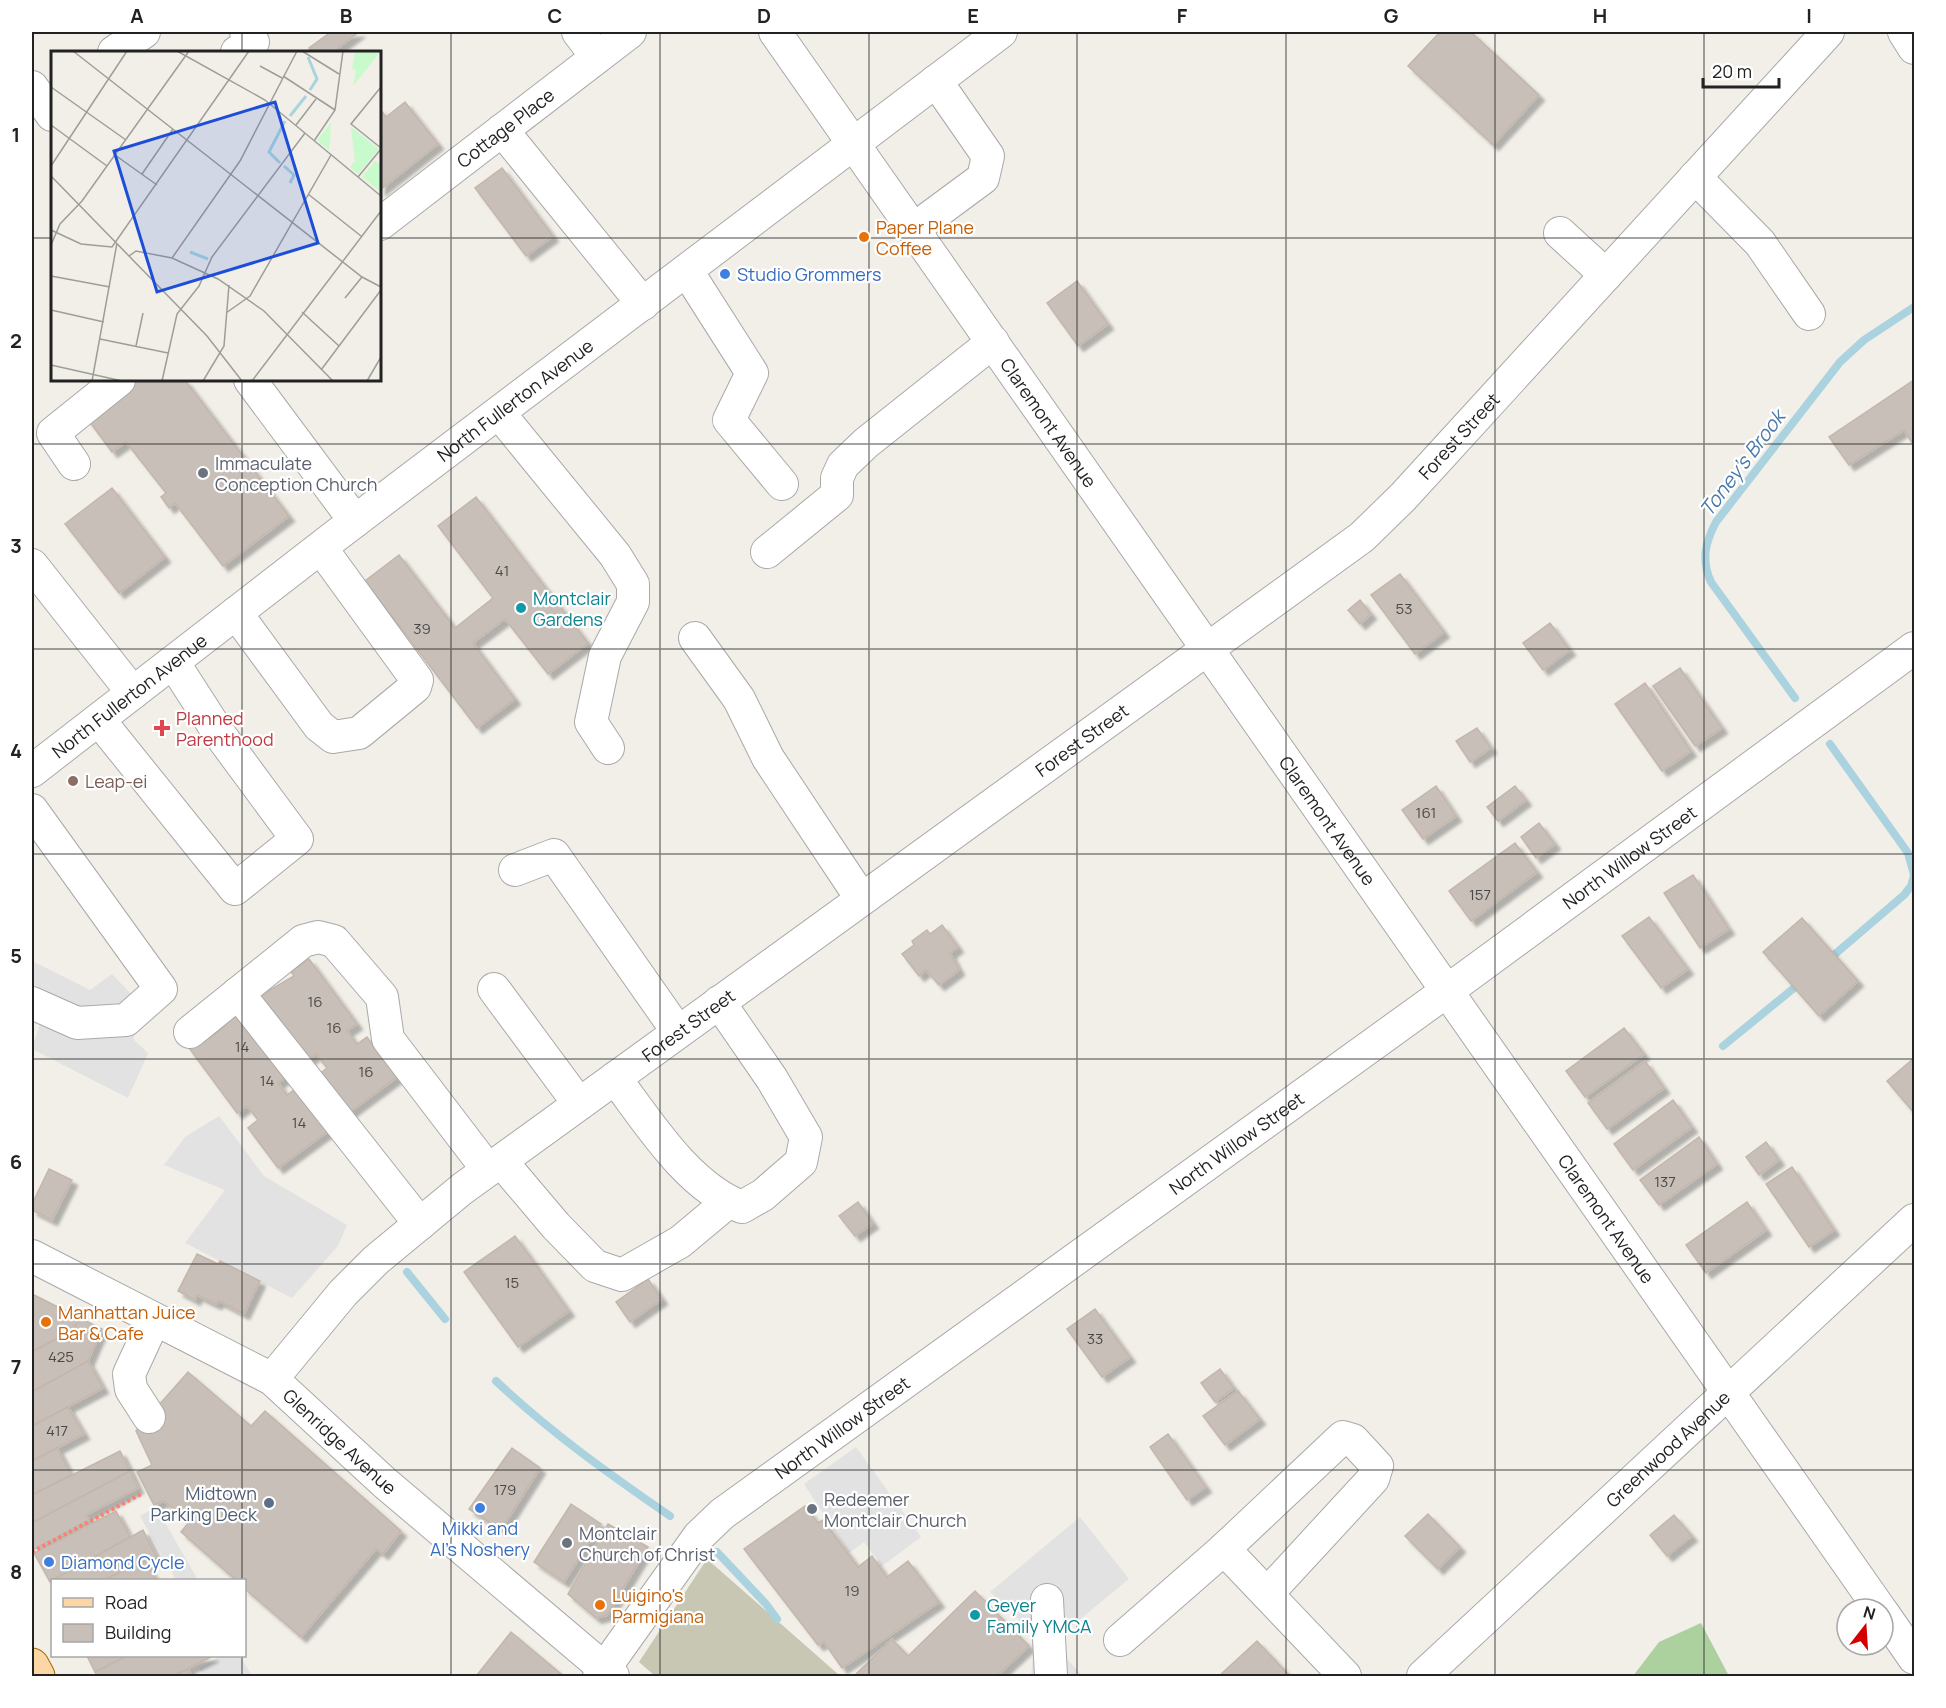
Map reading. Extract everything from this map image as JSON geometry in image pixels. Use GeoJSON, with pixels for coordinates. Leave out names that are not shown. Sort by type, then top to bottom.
{"type":"FeatureCollection","features":[{"type":"Feature","properties":{"kind":"main road"},"geometry":{"type":"LineString","coordinates":[[32,1665],[38,1677]]}},
{"type":"Feature","properties":{"kind":"street"},"geometry":{"type":"LineString","coordinates":[[116,51],[144,32]]}},
{"type":"Feature","properties":{"kind":"street"},"geometry":{"type":"LineString","coordinates":[[239,51],[253,42],[246,32]]}},
{"type":"Feature","properties":{"kind":"street"},"geometry":{"type":"LineString","coordinates":[[578,32],[597,57]]}},
{"type":"Feature","properties":{"kind":"street","name":"Cottage Place"},"geometry":{"type":"LineString","coordinates":[[381,223],[630,32]]}},
{"type":"Feature","properties":{"kind":"street","name":"Claremont Avenue"},"geometry":{"type":"LineString","coordinates":[[775,32],[1447,991],[1730,1390],[1872,1597]]}},
{"type":"Feature","properties":{"kind":"street","name":"North Fullerton Avenue"},"geometry":{"type":"LineString","coordinates":[[32,771],[356,521],[1000,32]]}},
{"type":"Feature","properties":{"kind":"street","name":"Forest Street"},"geometry":{"type":"LineString","coordinates":[[272,1379],[332,1303],[376,1260],[494,1165],[1362,537],[1403,497],[1828,32]]}},
{"type":"Feature","properties":{"kind":"street"},"geometry":{"type":"LineString","coordinates":[[1904,32],[1914,48]]}},
{"type":"Feature","properties":{"kind":"street"},"geometry":{"type":"LineString","coordinates":[[915,229],[983,178],[987,156],[936,81]]}},
{"type":"Feature","properties":{"kind":"street"},"geometry":{"type":"LineString","coordinates":[[32,87],[51,114]]}},
{"type":"Feature","properties":{"kind":"street"},"geometry":{"type":"LineString","coordinates":[[502,130],[643,304]]}},
{"type":"Feature","properties":{"kind":"street"},"geometry":{"type":"LineString","coordinates":[[1695,177],[1760,243],[1809,314]]}},
{"type":"Feature","properties":{"kind":"street"},"geometry":{"type":"LineString","coordinates":[[1560,233],[1606,275]]}},
{"type":"Feature","properties":{"kind":"street"},"geometry":{"type":"LineString","coordinates":[[687,271],[752,372],[729,420],[782,484]]}},
{"type":"Feature","properties":{"kind":"street"},"geometry":{"type":"LineString","coordinates":[[767,552],[837,495],[837,478],[843,465],[866,443],[993,342]]}},
{"type":"Feature","properties":{"kind":"street"},"geometry":{"type":"LineString","coordinates":[[74,464],[53,433],[118,381]]}},
{"type":"Feature","properties":{"kind":"street"},"geometry":{"type":"LineString","coordinates":[[251,381],[356,521]]}},
{"type":"Feature","properties":{"kind":"street"},"geometry":{"type":"LineString","coordinates":[[499,413],[615,555],[633,584],[633,602],[605,656],[591,722],[608,748]]}},
{"type":"Feature","properties":{"kind":"street"},"geometry":{"type":"LineString","coordinates":[[236,613],[318,726],[333,737],[359,733],[415,687],[417,680],[321,548]]}},
{"type":"Feature","properties":{"kind":"street"},"geometry":{"type":"LineString","coordinates":[[32,565],[133,693]]}},
{"type":"Feature","properties":{"kind":"street"},"geometry":{"type":"LineString","coordinates":[[695,638],[739,699],[768,758],[861,898]]}},
{"type":"Feature","properties":{"kind":"street","name":"North Willow Street"},"geometry":{"type":"LineString","coordinates":[[606,1674],[685,1554],[722,1514],[1447,991],[1914,648]]}},
{"type":"Feature","properties":{"kind":"street"},"geometry":{"type":"LineString","coordinates":[[99,720],[235,889],[297,839],[218,732],[173,662]]}},
{"type":"Feature","properties":{"kind":"street"},"geometry":{"type":"LineString","coordinates":[[32,810],[161,989],[126,1020],[77,1023],[32,1003]]}},
{"type":"Feature","properties":{"kind":"street"},"geometry":{"type":"LineString","coordinates":[[515,870],[554,855],[678,1032]]}},
{"type":"Feature","properties":{"kind":"street"},"geometry":{"type":"LineString","coordinates":[[190,1032],[303,940],[318,937],[334,941],[382,997],[388,1039],[494,1165],[595,1266],[622,1275],[680,1242],[728,1202]]}},
{"type":"Feature","properties":{"kind":"street"},"geometry":{"type":"LineString","coordinates":[[494,989],[579,1104]]}},
{"type":"Feature","properties":{"kind":"street"},"geometry":{"type":"LineString","coordinates":[[238,993],[420,1224]]}},
{"type":"Feature","properties":{"kind":"street"},"geometry":{"type":"LineString","coordinates":[[615,1078],[677,1159],[728,1202],[742,1207],[763,1195],[801,1162],[806,1137],[772,1079],[719,1002]]}},
{"type":"Feature","properties":{"kind":"street","name":"Greenwood Avenue"},"geometry":{"type":"LineString","coordinates":[[1423,1677],[1914,1220]]}},
{"type":"Feature","properties":{"kind":"street","name":"Glenridge Avenue"},"geometry":{"type":"LineString","coordinates":[[32,1256],[272,1379],[376,1492],[606,1674]]}},
{"type":"Feature","properties":{"kind":"street"},"geometry":{"type":"LineString","coordinates":[[154,1320],[129,1374],[131,1389],[155,1409]]}},
{"type":"Feature","properties":{"kind":"street"},"geometry":{"type":"LineString","coordinates":[[1120,1640],[1224,1549],[1343,1437],[1353,1440],[1377,1466],[1373,1479],[1267,1594]]}},
{"type":"Feature","properties":{"kind":"street"},"geometry":{"type":"LineString","coordinates":[[1224,1549],[1345,1677]]}},
{"type":"Feature","properties":{"kind":"street"},"geometry":{"type":"LineString","coordinates":[[1047,1600],[1051,1677]]}},
{"type":"Feature","properties":{"kind":"street"},"geometry":{"type":"LineString","coordinates":[[1895,1630],[1914,1658]]}},
{"type":"Feature","properties":{"kind":"path"},"geometry":{"type":"LineString","coordinates":[[32,1552],[143,1493]]}},
{"type":"Feature","properties":{"kind":"shaded area"},"geometry":{"type":"Polygon","coordinates":[[[32,961],[90,990],[112,974],[151,1015],[133,1024],[134,1040],[148,1053],[128,1098],[32,1049],[40,1024],[32,1019],[32,961]]]}},
{"type":"Feature","properties":{"kind":"shaded area"},"geometry":{"type":"Polygon","coordinates":[[[219,1116],[264,1176],[347,1225],[338,1246],[292,1298],[185,1243],[225,1190],[164,1165],[185,1137],[219,1116]]]}},
{"type":"Feature","properties":{"kind":"shaded area"},"geometry":{"type":"Polygon","coordinates":[[[856,1447],[921,1537],[882,1566],[864,1542],[849,1553],[804,1484],[856,1447]]]}},
{"type":"Feature","properties":{"kind":"shaded area"},"geometry":{"type":"Polygon","coordinates":[[[156,1507],[197,1579],[175,1579],[140,1516],[156,1507]]]}},
{"type":"Feature","properties":{"kind":"shaded area"},"geometry":{"type":"Polygon","coordinates":[[[1080,1517],[1129,1579],[1062,1634],[1059,1651],[1083,1676],[1031,1676],[1035,1635],[990,1592],[1080,1517]]]}},
{"type":"Feature","properties":{"kind":"shaded area"},"geometry":{"type":"Polygon","coordinates":[[[707,1559],[839,1675],[655,1676],[639,1662],[707,1559]]]}},
{"type":"Feature","properties":{"kind":"shaded area"},"geometry":{"type":"Polygon","coordinates":[[[241,1657],[252,1676],[204,1676],[199,1668],[218,1658],[241,1657]]]}},
{"type":"Feature","properties":{"kind":"green space"},"geometry":{"type":"Polygon","coordinates":[[[1701,1623],[1729,1676],[1633,1676],[1659,1642],[1701,1623]]]}},
{"type":"Feature","properties":{"kind":"building"},"geometry":{"type":"Polygon","coordinates":[[[331,32],[359,32],[334,51],[311,51],[309,48],[331,32]]]}},
{"type":"Feature","properties":{"kind":"building"},"geometry":{"type":"Polygon","coordinates":[[[1440,32],[1471,32],[1539,95],[1493,145],[1408,66],[1440,32]]]}},
{"type":"Feature","properties":{"kind":"building"},"geometry":{"type":"Polygon","coordinates":[[[405,102],[438,144],[381,189],[381,110],[386,117],[405,102]]]}},
{"type":"Feature","properties":{"kind":"building"},"geometry":{"type":"Polygon","coordinates":[[[502,168],[553,236],[526,256],[475,188],[502,168]]]}},
{"type":"Feature","properties":{"kind":"building"},"geometry":{"type":"Polygon","coordinates":[[[1077,281],[1108,324],[1078,346],[1047,303],[1077,281]]]}},
{"type":"Feature","properties":{"kind":"building"},"geometry":{"type":"Polygon","coordinates":[[[1914,380],[1914,446],[1904,430],[1849,465],[1829,437],[1914,380]]]}},
{"type":"Feature","properties":{"kind":"building","name":"Immaculate Conception Church"},"geometry":{"type":"Polygon","coordinates":[[[125,381],[186,381],[289,516],[223,566],[175,503],[169,508],[161,497],[166,493],[126,442],[112,452],[83,413],[125,381]]]}},
{"type":"Feature","properties":{"kind":"building"},"geometry":{"type":"Polygon","coordinates":[[[112,488],[165,557],[119,593],[65,524],[112,488]]]}},
{"type":"Feature","properties":{"kind":"building","name":"Montclair Gardens"},"geometry":{"type":"Polygon","coordinates":[[[476,497],[588,643],[548,674],[505,619],[473,643],[515,699],[477,728],[365,581],[399,555],[455,628],[493,598],[438,526],[476,497]]]}},
{"type":"Feature","properties":{"kind":"building"},"geometry":{"type":"Polygon","coordinates":[[[1400,574],[1444,632],[1415,654],[1371,595],[1400,574]]]}},
{"type":"Feature","properties":{"kind":"building"},"geometry":{"type":"Polygon","coordinates":[[[1360,600],[1371,614],[1360,624],[1348,610],[1360,600]]]}},
{"type":"Feature","properties":{"kind":"building"},"geometry":{"type":"Polygon","coordinates":[[[1550,623],[1570,650],[1543,670],[1523,643],[1550,623]]]}},
{"type":"Feature","properties":{"kind":"building"},"geometry":{"type":"Polygon","coordinates":[[[1680,668],[1722,728],[1695,746],[1653,686],[1680,668]]]}},
{"type":"Feature","properties":{"kind":"building"},"geometry":{"type":"Polygon","coordinates":[[[1645,683],[1691,751],[1662,771],[1615,704],[1645,683]]]}},
{"type":"Feature","properties":{"kind":"building"},"geometry":{"type":"Polygon","coordinates":[[[1477,728],[1491,748],[1470,762],[1456,741],[1477,728]]]}},
{"type":"Feature","properties":{"kind":"building"},"geometry":{"type":"Polygon","coordinates":[[[1436,786],[1456,816],[1423,839],[1402,810],[1436,786]]]}},
{"type":"Feature","properties":{"kind":"building"},"geometry":{"type":"Polygon","coordinates":[[[1515,786],[1526,800],[1498,821],[1487,807],[1515,786]]]}},
{"type":"Feature","properties":{"kind":"building"},"geometry":{"type":"Polygon","coordinates":[[[1539,823],[1555,844],[1536,858],[1521,837],[1539,823]]]}},
{"type":"Feature","properties":{"kind":"building"},"geometry":{"type":"Polygon","coordinates":[[[1515,843],[1537,872],[1471,921],[1449,891],[1515,843]]]}},
{"type":"Feature","properties":{"kind":"building"},"geometry":{"type":"Polygon","coordinates":[[[1693,875],[1729,929],[1700,948],[1664,893],[1693,875]]]}},
{"type":"Feature","properties":{"kind":"building"},"geometry":{"type":"Polygon","coordinates":[[[1649,917],[1688,969],[1661,988],[1622,936],[1649,917]]]}},
{"type":"Feature","properties":{"kind":"building"},"geometry":{"type":"Polygon","coordinates":[[[1802,918],[1858,981],[1819,1016],[1763,952],[1802,918]]]}},
{"type":"Feature","properties":{"kind":"building"},"geometry":{"type":"Polygon","coordinates":[[[942,925],[958,947],[950,953],[959,970],[939,985],[926,970],[919,976],[902,954],[914,945],[912,941],[927,930],[930,934],[942,925]]]}},
{"type":"Feature","properties":{"kind":"building"},"geometry":{"type":"Polygon","coordinates":[[[309,959],[357,1024],[347,1031],[357,1044],[367,1037],[397,1077],[346,1115],[317,1076],[327,1068],[316,1054],[306,1062],[258,997],[294,976],[291,972],[309,959]]]}},
{"type":"Feature","properties":{"kind":"building"},"geometry":{"type":"Polygon","coordinates":[[[240,1008],[289,1075],[278,1083],[287,1095],[299,1086],[331,1129],[278,1168],[248,1128],[258,1120],[247,1106],[237,1113],[189,1048],[207,1034],[210,1038],[224,1027],[220,1023],[240,1008]]]}},
{"type":"Feature","properties":{"kind":"building"},"geometry":{"type":"Polygon","coordinates":[[[1624,1028],[1644,1054],[1585,1097],[1566,1071],[1624,1028]]]}},
{"type":"Feature","properties":{"kind":"building"},"geometry":{"type":"Polygon","coordinates":[[[1914,1058],[1914,1113],[1887,1081],[1914,1058]]]}},
{"type":"Feature","properties":{"kind":"building"},"geometry":{"type":"Polygon","coordinates":[[[1645,1061],[1664,1088],[1607,1129],[1588,1103],[1645,1061]]]}},
{"type":"Feature","properties":{"kind":"building"},"geometry":{"type":"Polygon","coordinates":[[[1673,1100],[1692,1127],[1633,1170],[1614,1144],[1673,1100]]]}},
{"type":"Feature","properties":{"kind":"building"},"geometry":{"type":"Polygon","coordinates":[[[1699,1137],[1717,1164],[1659,1205],[1640,1180],[1699,1137]]]}},
{"type":"Feature","properties":{"kind":"building"},"geometry":{"type":"Polygon","coordinates":[[[1766,1142],[1779,1160],[1759,1175],[1746,1157],[1766,1142]]]}},
{"type":"Feature","properties":{"kind":"building"},"geometry":{"type":"Polygon","coordinates":[[[1792,1167],[1834,1230],[1809,1247],[1766,1184],[1792,1167]]]}},
{"type":"Feature","properties":{"kind":"building"},"geometry":{"type":"Polygon","coordinates":[[[49,1169],[72,1180],[52,1220],[32,1210],[32,1204],[49,1169]]]}},
{"type":"Feature","properties":{"kind":"building"},"geometry":{"type":"Polygon","coordinates":[[[858,1202],[873,1223],[855,1236],[839,1216],[858,1202]]]}},
{"type":"Feature","properties":{"kind":"building"},"geometry":{"type":"Polygon","coordinates":[[[1747,1202],[1766,1230],[1706,1273],[1686,1245],[1747,1202]]]}},
{"type":"Feature","properties":{"kind":"building"},"geometry":{"type":"Polygon","coordinates":[[[515,1236],[569,1311],[518,1347],[464,1272],[515,1236]]]}},
{"type":"Feature","properties":{"kind":"building"},"geometry":{"type":"Polygon","coordinates":[[[197,1254],[218,1264],[220,1261],[260,1281],[244,1314],[219,1301],[216,1304],[197,1295],[195,1300],[178,1291],[197,1254]]]}},
{"type":"Feature","properties":{"kind":"building"},"geometry":{"type":"Polygon","coordinates":[[[648,1279],[662,1299],[630,1322],[616,1302],[648,1279]]]}},
{"type":"Feature","properties":{"kind":"building"},"geometry":{"type":"Polygon","coordinates":[[[32,1294],[80,1318],[73,1330],[32,1352],[32,1294]]]}},
{"type":"Feature","properties":{"kind":"building"},"geometry":{"type":"Polygon","coordinates":[[[1095,1309],[1130,1357],[1102,1377],[1067,1329],[1095,1309]]]}},
{"type":"Feature","properties":{"kind":"building"},"geometry":{"type":"Polygon","coordinates":[[[80,1318],[102,1329],[88,1361],[32,1392],[32,1352],[73,1330],[80,1318]]]}},
{"type":"Feature","properties":{"kind":"building"},"geometry":{"type":"Polygon","coordinates":[[[88,1361],[103,1388],[32,1426],[32,1392],[88,1361]]]}},
{"type":"Feature","properties":{"kind":"building"},"geometry":{"type":"Polygon","coordinates":[[[1220,1369],[1234,1388],[1215,1402],[1201,1383],[1220,1369]]]}},
{"type":"Feature","properties":{"kind":"building","name":"Midtown Parking Deck"},"geometry":{"type":"Polygon","coordinates":[[[188,1372],[251,1426],[265,1411],[401,1531],[383,1554],[376,1549],[301,1637],[246,1590],[246,1579],[235,1579],[181,1532],[189,1522],[164,1501],[154,1505],[137,1472],[152,1465],[136,1431],[188,1372]]]}},
{"type":"Feature","properties":{"kind":"building"},"geometry":{"type":"Polygon","coordinates":[[[1238,1391],[1260,1419],[1225,1445],[1203,1416],[1238,1391]]]}},
{"type":"Feature","properties":{"kind":"building"},"geometry":{"type":"Polygon","coordinates":[[[68,1407],[84,1434],[32,1461],[32,1426],[68,1407]]]}},
{"type":"Feature","properties":{"kind":"building"},"geometry":{"type":"Polygon","coordinates":[[[1168,1434],[1206,1487],[1187,1500],[1150,1447],[1168,1434]]]}},
{"type":"Feature","properties":{"kind":"building"},"geometry":{"type":"Polygon","coordinates":[[[57,1448],[71,1475],[32,1495],[32,1461],[57,1448]]]}},
{"type":"Feature","properties":{"kind":"building"},"geometry":{"type":"Polygon","coordinates":[[[512,1448],[540,1468],[501,1530],[469,1509],[512,1448]]]}},
{"type":"Feature","properties":{"kind":"building"},"geometry":{"type":"Polygon","coordinates":[[[120,1451],[130,1471],[32,1523],[32,1495],[120,1451]]]}},
{"type":"Feature","properties":{"kind":"building"},"geometry":{"type":"Polygon","coordinates":[[[130,1471],[138,1488],[86,1515],[89,1520],[33,1550],[32,1523],[130,1471]]]}},
{"type":"Feature","properties":{"kind":"building","name":"Montclair Church of Christ"},"geometry":{"type":"Polygon","coordinates":[[[571,1504],[601,1524],[564,1582],[534,1562],[571,1504]]]}},
{"type":"Feature","properties":{"kind":"building"},"geometry":{"type":"Polygon","coordinates":[[[805,1506],[818,1523],[823,1520],[858,1567],[872,1556],[887,1577],[908,1561],[939,1602],[842,1668],[824,1642],[818,1645],[744,1549],[805,1506]]]}},
{"type":"Feature","properties":{"kind":"building"},"geometry":{"type":"Polygon","coordinates":[[[116,1511],[130,1537],[55,1579],[51,1579],[50,1582],[34,1553],[116,1511]]]}},
{"type":"Feature","properties":{"kind":"building"},"geometry":{"type":"Polygon","coordinates":[[[1428,1514],[1460,1547],[1438,1569],[1405,1536],[1428,1514]]]}},
{"type":"Feature","properties":{"kind":"building"},"geometry":{"type":"Polygon","coordinates":[[[1674,1515],[1692,1536],[1667,1556],[1650,1535],[1674,1515]]]}},
{"type":"Feature","properties":{"kind":"building"},"geometry":{"type":"Polygon","coordinates":[[[608,1524],[648,1547],[607,1615],[596,1618],[568,1594],[608,1524]]]}},
{"type":"Feature","properties":{"kind":"building"},"geometry":{"type":"Polygon","coordinates":[[[143,1530],[156,1556],[106,1579],[55,1579],[143,1530]]]}},
{"type":"Feature","properties":{"kind":"building"},"geometry":{"type":"Polygon","coordinates":[[[145,1561],[155,1579],[106,1579],[145,1561]]]}},
{"type":"Feature","properties":{"kind":"building","name":"Geyer Family YMCA"},"geometry":{"type":"Polygon","coordinates":[[[975,1591],[1029,1646],[997,1676],[854,1676],[892,1639],[908,1656],[975,1591]]]}},
{"type":"Feature","properties":{"kind":"building"},"geometry":{"type":"Polygon","coordinates":[[[511,1632],[561,1674],[558,1676],[477,1675],[511,1632]]]}},
{"type":"Feature","properties":{"kind":"building"},"geometry":{"type":"Polygon","coordinates":[[[1257,1641],[1290,1676],[1219,1676],[1257,1641]]]}},
{"type":"Feature","properties":{"kind":"building"},"geometry":{"type":"Polygon","coordinates":[[[88,1657],[125,1657],[95,1672],[88,1657]]]}},
{"type":"Feature","properties":{"kind":"building"},"geometry":{"type":"Polygon","coordinates":[[[125,1657],[211,1657],[173,1676],[98,1676],[95,1672],[125,1657]]]}},
{"type":"Feature","properties":{"kind":"building"},"geometry":{"type":"Polygon","coordinates":[[[188,1669],[192,1676],[173,1676],[188,1669]]]}},
{"type":"Feature","properties":{"kind":"waterway","name":"Toney's Brook"},"geometry":{"type":"LineString","coordinates":[[1795,698],[1711,582],[1705,559],[1709,537],[1716,522],[1840,362],[1864,340],[1914,307]]}},
{"type":"Feature","properties":{"kind":"waterway","name":"Toney's Brook"},"geometry":{"type":"LineString","coordinates":[[1830,744],[1908,853],[1914,875]]}},
{"type":"Feature","properties":{"kind":"waterway","name":"Toney's Brook"},"geometry":{"type":"LineString","coordinates":[[1834,955],[1904,895],[1911,886],[1914,876]]}},
{"type":"Feature","properties":{"kind":"waterway","name":"Toney's Brook"},"geometry":{"type":"LineString","coordinates":[[1723,1046],[1794,988]]}},
{"type":"Feature","properties":{"kind":"waterway"},"geometry":{"type":"LineString","coordinates":[[407,1272],[445,1319]]}},
{"type":"Feature","properties":{"kind":"waterway"},"geometry":{"type":"LineString","coordinates":[[496,1381],[580,1452],[670,1516]]}},
{"type":"Feature","properties":{"kind":"waterway"},"geometry":{"type":"LineString","coordinates":[[717,1552],[766,1604],[777,1619]]}},
{"type":"Feature","properties":{"kind":"place","name":"Paper Plane Coffee"},"geometry":{"type":"Point","coordinates":[864,237]}},
{"type":"Feature","properties":{"kind":"place","name":"Studio Grommers"},"geometry":{"type":"Point","coordinates":[725,274]}},
{"type":"Feature","properties":{"kind":"place","name":"Immaculate Conception Church"},"geometry":{"type":"Point","coordinates":[203,473]}},
{"type":"Feature","properties":{"kind":"place","name":"Montclair Gardens"},"geometry":{"type":"Point","coordinates":[521,608]}},
{"type":"Feature","properties":{"kind":"place","name":"Planned Parenthood"},"geometry":{"type":"Point","coordinates":[162,728]}},
{"type":"Feature","properties":{"kind":"place","name":"Leap-ei"},"geometry":{"type":"Point","coordinates":[73,781]}},
{"type":"Feature","properties":{"kind":"place","name":"Manhattan Juice Bar & Cafe"},"geometry":{"type":"Point","coordinates":[46,1322]}},
{"type":"Feature","properties":{"kind":"place","name":"Midtown Parking Deck"},"geometry":{"type":"Point","coordinates":[269,1503]}},
{"type":"Feature","properties":{"kind":"place","name":"Mikki and Al's Noshery"},"geometry":{"type":"Point","coordinates":[480,1508]}},
{"type":"Feature","properties":{"kind":"place","name":"Redeemer Montclair Church"},"geometry":{"type":"Point","coordinates":[812,1509]}},
{"type":"Feature","properties":{"kind":"place","name":"Montclair Church of Christ"},"geometry":{"type":"Point","coordinates":[567,1543]}},
{"type":"Feature","properties":{"kind":"place","name":"Diamond Cycle"},"geometry":{"type":"Point","coordinates":[49,1562]}},
{"type":"Feature","properties":{"kind":"place","name":"Luigino's Parmigiana"},"geometry":{"type":"Point","coordinates":[600,1605]}},
{"type":"Feature","properties":{"kind":"place","name":"Geyer Family YMCA"},"geometry":{"type":"Point","coordinates":[975,1615]}}]}
